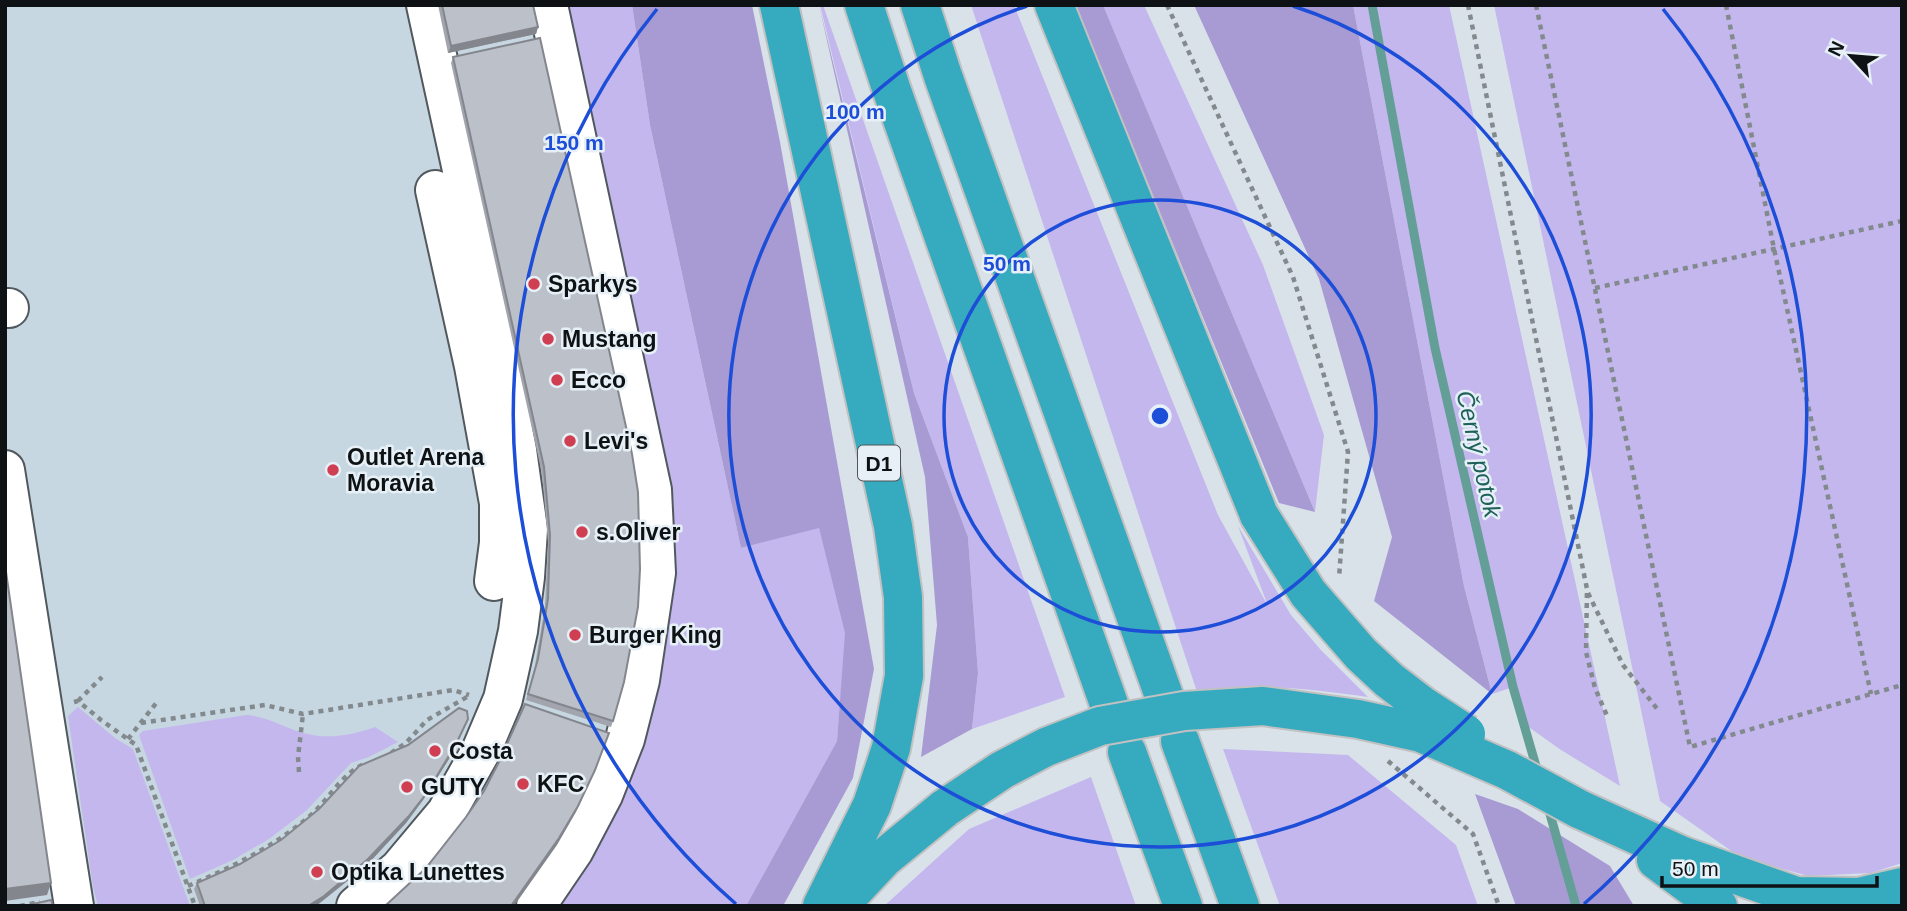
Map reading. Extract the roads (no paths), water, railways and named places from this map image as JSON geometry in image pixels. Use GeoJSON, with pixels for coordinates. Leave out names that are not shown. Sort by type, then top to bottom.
{"type":"FeatureCollection","features":[{"type":"Feature","properties":{"kind":"highway","name":"D1"},"geometry":{"type":"LineString","coordinates":[[779,5],[890,514],[903,597],[904,676],[891,748],[872,805],[822,906]]}},
{"type":"Feature","properties":{"kind":"highway"},"geometry":{"type":"LineString","coordinates":[[864,5],[1110,707]]}},
{"type":"Feature","properties":{"kind":"highway"},"geometry":{"type":"LineString","coordinates":[[920,5],[1164,696]]}},
{"type":"Feature","properties":{"kind":"highway"},"geometry":{"type":"LineString","coordinates":[[1054,5],[1259,515],[1308,593],[1389,680],[1423,706],[1579,808]]}},
{"type":"Feature","properties":{"kind":"highway"},"geometry":{"type":"LineString","coordinates":[[839,906],[884,858],[945,808],[1002,770],[1035,752],[1101,726],[1184,711],[1263,706],[1358,719],[1421,733],[1507,770],[1678,863],[1796,897],[1859,897],[1902,887]]}},
{"type":"Feature","properties":{"kind":"highway"},"geometry":{"type":"LineString","coordinates":[[1180,741],[1240,906]]}},
{"type":"Feature","properties":{"kind":"highway"},"geometry":{"type":"LineString","coordinates":[[1127,752],[1183,906]]}},
{"type":"Feature","properties":{"kind":"highway"},"geometry":{"type":"LineString","coordinates":[[1678,863],[1718,906]]}},
{"type":"Feature","properties":{"kind":"street"},"geometry":{"type":"LineString","coordinates":[[356,906],[399,869],[446,813],[481,751],[503,699],[518,631],[528,529],[517,450],[474,225],[426,5]]}},
{"type":"Feature","properties":{"kind":"street"},"geometry":{"type":"LineString","coordinates":[[536,906],[574,850],[603,795],[625,739],[640,680],[656,573],[652,490],[548,5]]}},
{"type":"Feature","properties":{"kind":"street"},"geometry":{"type":"LineString","coordinates":[[435,191],[474,366],[499,503],[499,543],[494,581]]}},
{"type":"Feature","properties":{"kind":"street"},"geometry":{"type":"LineString","coordinates":[[5,470],[60,704],[75,906]]}},
{"type":"Feature","properties":{"kind":"waterway","name":"Černý potok"},"geometry":{"type":"LineString","coordinates":[[1372,5],[1435,348],[1513,687],[1538,773]]}},
{"type":"Feature","properties":{"kind":"waterway","name":"Černý potok"},"geometry":{"type":"LineString","coordinates":[[1548,807],[1576,906]]}},
{"type":"Feature","properties":{"kind":"place","name":"Sparkys"},"geometry":{"type":"Point","coordinates":[534,284]}},
{"type":"Feature","properties":{"kind":"place","name":"Mustang"},"geometry":{"type":"Point","coordinates":[548,339]}},
{"type":"Feature","properties":{"kind":"place","name":"Ecco"},"geometry":{"type":"Point","coordinates":[557,380]}},
{"type":"Feature","properties":{"kind":"place","name":"Levi's"},"geometry":{"type":"Point","coordinates":[570,441]}},
{"type":"Feature","properties":{"kind":"place","name":"Outlet Arena Moravia"},"geometry":{"type":"Point","coordinates":[333,470]}},
{"type":"Feature","properties":{"kind":"place","name":"s.Oliver"},"geometry":{"type":"Point","coordinates":[582,532]}},
{"type":"Feature","properties":{"kind":"place","name":"Burger King"},"geometry":{"type":"Point","coordinates":[575,635]}},
{"type":"Feature","properties":{"kind":"place","name":"Costa"},"geometry":{"type":"Point","coordinates":[435,751]}},
{"type":"Feature","properties":{"kind":"place","name":"KFC"},"geometry":{"type":"Point","coordinates":[523,784]}},
{"type":"Feature","properties":{"kind":"place","name":"GUTY"},"geometry":{"type":"Point","coordinates":[407,787]}},
{"type":"Feature","properties":{"kind":"place","name":"Optika Lunettes"},"geometry":{"type":"Point","coordinates":[317,872]}}]}
